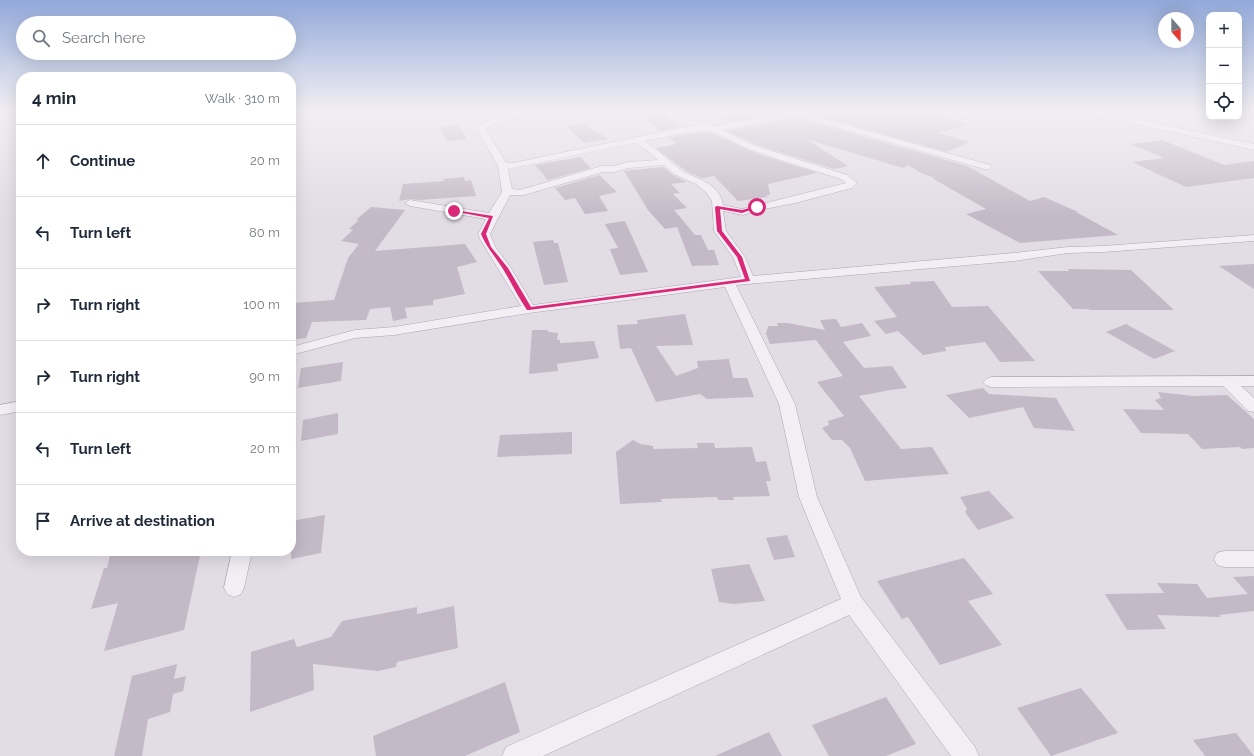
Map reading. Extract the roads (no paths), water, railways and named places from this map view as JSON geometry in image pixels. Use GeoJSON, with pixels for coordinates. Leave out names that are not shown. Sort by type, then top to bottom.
{"type":"FeatureCollection","features":[{"type":"Feature","properties":{"kind":"street"},"geometry":{"type":"LineString","coordinates":[[491,146],[503,166],[507,192],[484,234],[489,247],[505,268],[529,309]]}},
{"type":"Feature","properties":{"kind":"street"},"geometry":{"type":"LineString","coordinates":[[503,166],[514,166],[609,146]]}},
{"type":"Feature","properties":{"kind":"street"},"geometry":{"type":"LineString","coordinates":[[645,146],[682,175],[705,186],[717,201],[720,231],[739,257],[748,280]]}},
{"type":"Feature","properties":{"kind":"street"},"geometry":{"type":"LineString","coordinates":[[717,207],[742,212],[757,207],[795,200],[848,186],[852,183],[844,177],[749,146]]}},
{"type":"Feature","properties":{"kind":"street"},"geometry":{"type":"LineString","coordinates":[[915,146],[987,167]]}},
{"type":"Feature","properties":{"kind":"street"},"geometry":{"type":"LineString","coordinates":[[584,151],[602,169]]}},
{"type":"Feature","properties":{"kind":"street"},"geometry":{"type":"LineString","coordinates":[[507,192],[520,193],[602,169],[667,162]]}},
{"type":"Feature","properties":{"kind":"street"},"geometry":{"type":"LineString","coordinates":[[410,203],[492,217]]}},
{"type":"Feature","properties":{"kind":"street"},"geometry":{"type":"LineString","coordinates":[[296,350],[355,334],[394,331],[529,309],[748,280],[1014,258],[1068,250],[1103,249],[1254,238]]}},
{"type":"Feature","properties":{"kind":"street"},"geometry":{"type":"LineString","coordinates":[[729,283],[787,404],[808,497],[854,603],[966,756]]}},
{"type":"Feature","properties":{"kind":"street"},"geometry":{"type":"LineString","coordinates":[[1227,381],[1254,406]]}},
{"type":"Feature","properties":{"kind":"street"},"geometry":{"type":"LineString","coordinates":[[991,382],[1254,381]]}},
{"type":"Feature","properties":{"kind":"street"},"geometry":{"type":"LineString","coordinates":[[0,410],[16,407]]}},
{"type":"Feature","properties":{"kind":"street"},"geometry":{"type":"LineString","coordinates":[[234,588],[241,556]]}},
{"type":"Feature","properties":{"kind":"street"},"geometry":{"type":"LineString","coordinates":[[1224,559],[1254,559]]}},
{"type":"Feature","properties":{"kind":"street"},"geometry":{"type":"LineString","coordinates":[[515,756],[854,603]]}}]}
